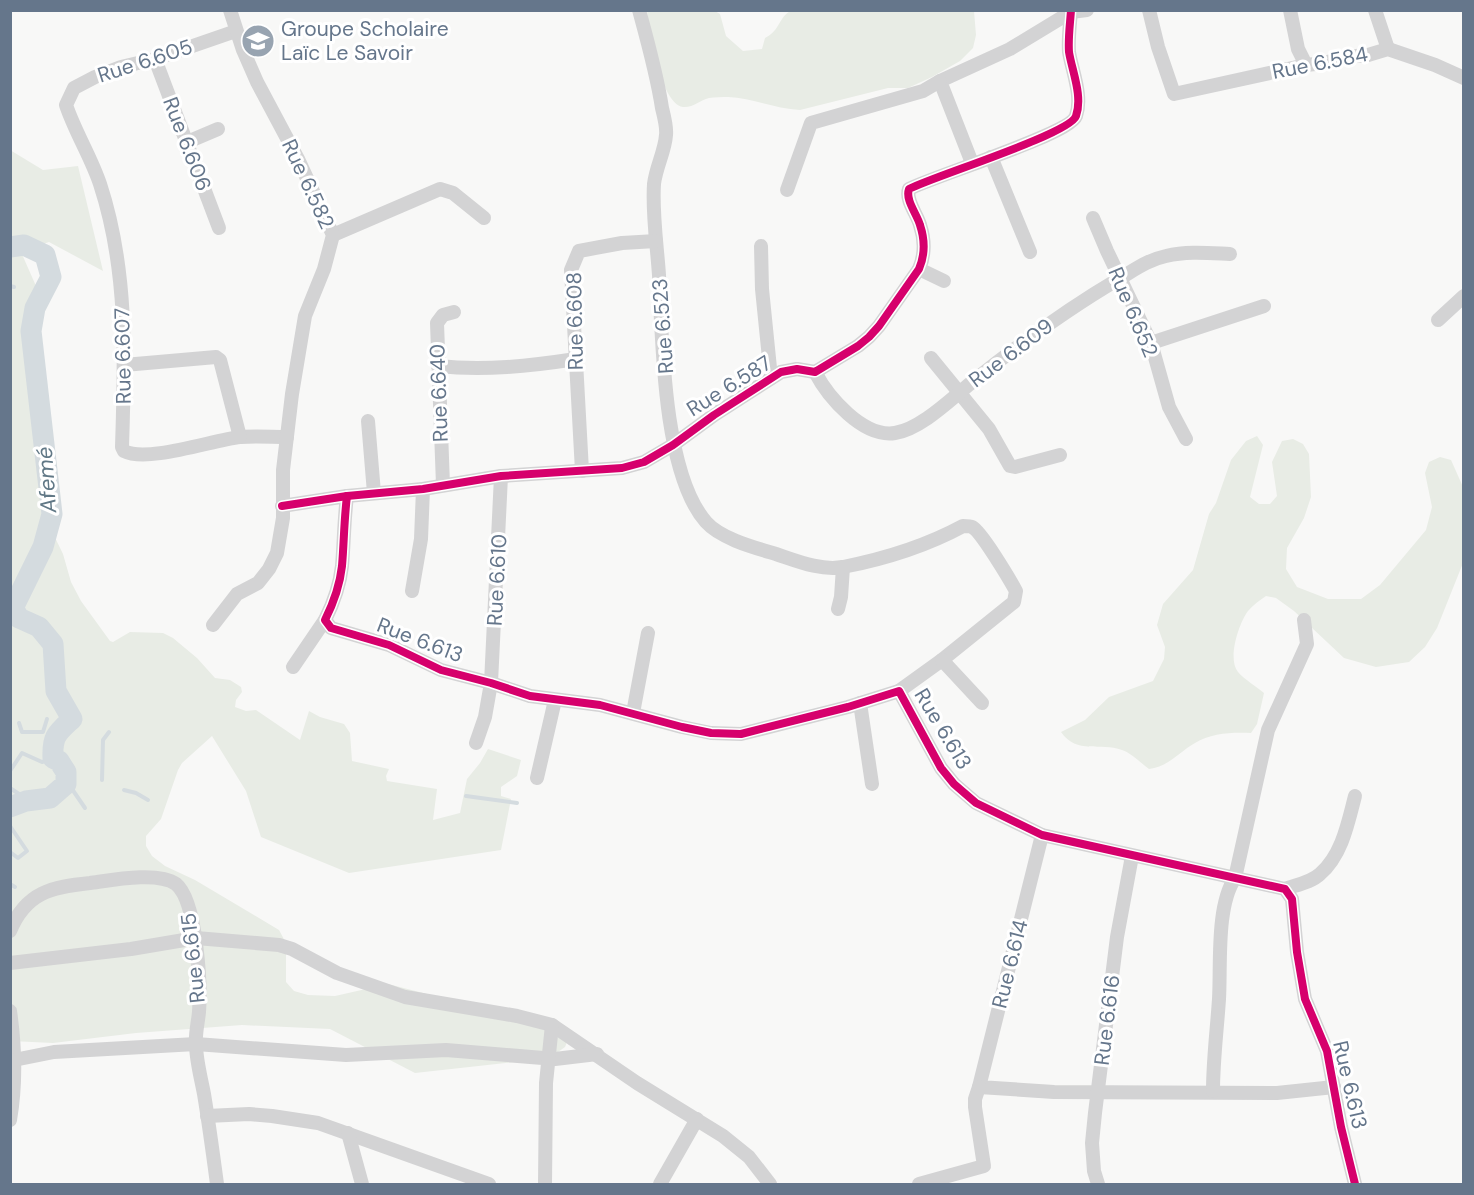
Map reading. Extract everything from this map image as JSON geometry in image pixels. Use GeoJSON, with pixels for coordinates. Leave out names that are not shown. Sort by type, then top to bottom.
{"type":"FeatureCollection","features":[{"type":"Feature","properties":{"kind":"street","name":"Rue 6.582"},"geometry":{"type":"LineString","coordinates":[[213,625],[237,594],[258,583],[269,569],[277,553],[283,518],[283,470],[305,316],[324,269],[333,236],[298,159],[257,82],[230,10]]}},
{"type":"Feature","properties":{"kind":"street","name":"Rue 6.523"},"geometry":{"type":"LineString","coordinates":[[639,10],[657,74],[667,134],[654,183],[656,241],[673,445],[690,493],[707,524],[744,544],[816,566],[834,568],[871,562],[932,541],[963,526],[974,528],[1016,591],[1016,597],[1014,602],[942,660]]}},
{"type":"Feature","properties":{"kind":"street"},"geometry":{"type":"LineString","coordinates":[[787,190],[811,123],[923,91],[1010,49],[1071,11],[1087,10]]}},
{"type":"Feature","properties":{"kind":"street","name":"Rue 6.584"},"geometry":{"type":"LineString","coordinates":[[1149,10],[1158,47],[1174,94],[1388,49],[1435,65],[1464,78]]}},
{"type":"Feature","properties":{"kind":"street"},"geometry":{"type":"LineString","coordinates":[[1290,10],[1298,49],[1306,65]]}},
{"type":"Feature","properties":{"kind":"street"},"geometry":{"type":"LineString","coordinates":[[1375,10],[1388,49]]}},
{"type":"Feature","properties":{"kind":"street"},"geometry":{"type":"LineString","coordinates":[[814,372],[869,337],[919,268],[924,239],[907,192],[918,184],[1056,131],[1074,121],[1077,115],[1077,92],[1068,37],[1071,11]]}},
{"type":"Feature","properties":{"kind":"street","name":"Rue 6.605"},"geometry":{"type":"LineString","coordinates":[[66,105],[74,88],[84,81],[107,71],[155,59],[236,31]]}},
{"type":"Feature","properties":{"kind":"street","name":"Rue 6.606"},"geometry":{"type":"LineString","coordinates":[[155,59],[219,228]]}},
{"type":"Feature","properties":{"kind":"street"},"geometry":{"type":"LineString","coordinates":[[940,81],[972,163]]}},
{"type":"Feature","properties":{"kind":"street","name":"Rue 6.607"},"geometry":{"type":"LineString","coordinates":[[66,105],[73,127],[100,183],[119,262],[124,316],[122,447],[124,452],[142,454],[171,451],[240,437],[287,437]]}},
{"type":"Feature","properties":{"kind":"street"},"geometry":{"type":"LineString","coordinates":[[185,143],[218,129]]}},
{"type":"Feature","properties":{"kind":"street"},"geometry":{"type":"LineString","coordinates":[[991,157],[1030,252]]}},
{"type":"Feature","properties":{"kind":"street"},"geometry":{"type":"LineString","coordinates":[[333,236],[440,189],[453,193],[484,218]]}},
{"type":"Feature","properties":{"kind":"street","name":"Rue 6.652"},"geometry":{"type":"LineString","coordinates":[[1093,218],[1151,343],[1169,407],[1186,439]]}},
{"type":"Feature","properties":{"kind":"street","name":"Rue 6.608"},"geometry":{"type":"LineString","coordinates":[[582,471],[571,270],[579,251],[622,243],[656,241]]}},
{"type":"Feature","properties":{"kind":"street"},"geometry":{"type":"LineString","coordinates":[[761,246],[763,299],[771,378]]}},
{"type":"Feature","properties":{"kind":"street","name":"Rue 6.609"},"geometry":{"type":"LineString","coordinates":[[814,372],[835,401],[854,418],[864,425],[885,433],[896,433],[922,421],[1057,318],[1140,265],[1164,256],[1196,252],[1230,254]]}},
{"type":"Feature","properties":{"kind":"street"},"geometry":{"type":"LineString","coordinates":[[919,268],[944,281]]}},
{"type":"Feature","properties":{"kind":"street"},"geometry":{"type":"LineString","coordinates":[[1437,320],[1464,296]]}},
{"type":"Feature","properties":{"kind":"street"},"geometry":{"type":"LineString","coordinates":[[1151,343],[1264,306]]}},
{"type":"Feature","properties":{"kind":"street","name":"Rue 6.640"},"geometry":{"type":"LineString","coordinates":[[443,485],[437,323],[443,315],[454,312]]}},
{"type":"Feature","properties":{"kind":"street"},"geometry":{"type":"LineString","coordinates":[[124,365],[216,357],[220,360],[240,437]]}},
{"type":"Feature","properties":{"kind":"street"},"geometry":{"type":"LineString","coordinates":[[931,358],[989,429],[1010,466],[1016,467],[1060,455]]}},
{"type":"Feature","properties":{"kind":"street"},"geometry":{"type":"LineString","coordinates":[[438,366],[518,367],[576,359]]}},
{"type":"Feature","properties":{"kind":"street","name":"Rue 6.587"},"geometry":{"type":"LineString","coordinates":[[282,506],[347,496],[423,489],[501,476],[622,468],[644,462],[673,445],[683,436],[781,372],[797,369],[814,372]]}},
{"type":"Feature","properties":{"kind":"street"},"geometry":{"type":"LineString","coordinates":[[368,421],[374,493]]}},
{"type":"Feature","properties":{"kind":"street","name":"Rue 6.610"},"geometry":{"type":"LineString","coordinates":[[476,743],[491,683],[501,476]]}},
{"type":"Feature","properties":{"kind":"street"},"geometry":{"type":"LineString","coordinates":[[412,591],[421,539],[423,489]]}},
{"type":"Feature","properties":{"kind":"street"},"geometry":{"type":"LineString","coordinates":[[293,667],[332,606],[342,569],[347,496]]}},
{"type":"Feature","properties":{"kind":"street"},"geometry":{"type":"LineString","coordinates":[[838,609],[843,567]]}},
{"type":"Feature","properties":{"kind":"street","name":"Rue 6.613"},"geometry":{"type":"LineString","coordinates":[[325,620],[331,628],[388,645],[441,670],[530,696],[600,705],[711,733],[741,734],[898,691],[941,768],[954,784],[976,803],[1042,835],[1285,890],[1294,906],[1297,952],[1305,999],[1327,1051],[1355,1185]]}},
{"type":"Feature","properties":{"kind":"street"},"geometry":{"type":"LineString","coordinates":[[1213,1091],[1221,937],[1228,891],[1235,878],[1268,730],[1307,644],[1304,620]]}},
{"type":"Feature","properties":{"kind":"street"},"geometry":{"type":"LineString","coordinates":[[633,713],[648,633]]}},
{"type":"Feature","properties":{"kind":"street"},"geometry":{"type":"LineString","coordinates":[[898,691],[942,660],[981,702]]}},
{"type":"Feature","properties":{"kind":"street"},"geometry":{"type":"LineString","coordinates":[[537,778],[555,700]]}},
{"type":"Feature","properties":{"kind":"street"},"geometry":{"type":"LineString","coordinates":[[860,703],[872,784]]}},
{"type":"Feature","properties":{"kind":"street"},"geometry":{"type":"LineString","coordinates":[[1285,890],[1319,876],[1328,865],[1342,841],[1355,796]]}},
{"type":"Feature","properties":{"kind":"street","name":"Rue 6.614"},"geometry":{"type":"LineString","coordinates":[[919,1185],[984,1166],[975,1099],[982,1087],[1042,835]]}},
{"type":"Feature","properties":{"kind":"street","name":"Rue 6.616"},"geometry":{"type":"LineString","coordinates":[[1098,1185],[1094,1171],[1092,1143],[1117,937],[1132,856]]}},
{"type":"Feature","properties":{"kind":"street","name":"Rue 6.615"},"geometry":{"type":"LineString","coordinates":[[10,931],[16,916],[26,904],[37,895],[49,890],[96,882],[158,878],[178,886],[185,895],[196,938],[199,1010],[196,1044],[217,1185]]}},
{"type":"Feature","properties":{"kind":"street"},"geometry":{"type":"LineString","coordinates":[[10,963],[131,949],[196,938],[279,945],[338,973],[405,997],[518,1016],[552,1025],[637,1083],[723,1136],[749,1157],[770,1185]]}},
{"type":"Feature","properties":{"kind":"street"},"geometry":{"type":"LineString","coordinates":[[10,1011],[14,1060],[13,1103],[10,1120]]}},
{"type":"Feature","properties":{"kind":"street"},"geometry":{"type":"LineString","coordinates":[[545,1185],[546,1083],[552,1025]]}},
{"type":"Feature","properties":{"kind":"street"},"geometry":{"type":"LineString","coordinates":[[14,1060],[54,1052],[196,1044],[346,1054],[446,1050],[548,1058],[597,1054]]}},
{"type":"Feature","properties":{"kind":"street"},"geometry":{"type":"LineString","coordinates":[[982,1087],[1054,1092],[1277,1093],[1334,1087]]}},
{"type":"Feature","properties":{"kind":"street"},"geometry":{"type":"LineString","coordinates":[[207,1116],[249,1114],[318,1124],[489,1185]]}},
{"type":"Feature","properties":{"kind":"street"},"geometry":{"type":"LineString","coordinates":[[660,1185],[697,1119]]}},
{"type":"Feature","properties":{"kind":"street"},"geometry":{"type":"LineString","coordinates":[[348,1133],[362,1185]]}},
{"type":"Feature","properties":{"kind":"shaded area"},"geometry":{"type":"Polygon","coordinates":[[[647,11],[715,11],[720,14],[726,36],[743,51],[762,49],[765,38],[774,32],[784,16],[791,11],[974,11],[976,35],[973,48],[960,61],[908,88],[888,88],[800,110],[728,97],[709,98],[683,107],[675,103],[662,80],[647,11]]]}},
{"type":"Feature","properties":{"kind":"shaded area"},"geometry":{"type":"Polygon","coordinates":[[[10,150],[43,170],[78,166],[103,271],[49,242],[21,252],[36,286],[26,331],[44,515],[63,554],[71,582],[81,601],[110,641],[113,642],[130,632],[163,633],[173,638],[197,658],[215,678],[230,680],[241,687],[242,692],[236,700],[235,707],[246,711],[256,710],[300,740],[309,711],[344,724],[350,733],[352,761],[389,769],[386,776],[387,781],[437,789],[433,820],[460,813],[467,779],[488,749],[521,760],[517,776],[501,787],[501,796],[511,799],[501,850],[349,873],[261,837],[246,791],[212,736],[182,763],[178,770],[161,819],[146,836],[146,846],[152,856],[165,866],[195,880],[279,930],[286,943],[286,982],[294,991],[308,995],[335,996],[388,984],[567,1030],[565,1047],[558,1052],[514,1062],[415,1073],[330,1029],[242,1025],[136,1033],[53,1043],[11,1041],[10,150]]]}},
{"type":"Feature","properties":{"kind":"shaded area"},"geometry":{"type":"Polygon","coordinates":[[[1257,436],[1263,445],[1250,497],[1259,504],[1270,504],[1277,496],[1272,462],[1282,441],[1293,439],[1303,444],[1309,454],[1311,497],[1304,518],[1287,548],[1286,569],[1297,587],[1328,599],[1361,599],[1380,585],[1426,530],[1432,507],[1425,473],[1429,462],[1440,457],[1451,460],[1463,487],[1463,563],[1437,628],[1425,647],[1409,662],[1376,667],[1344,658],[1294,611],[1276,598],[1266,596],[1248,611],[1238,632],[1234,650],[1235,666],[1238,672],[1264,693],[1257,724],[1251,733],[1230,733],[1208,737],[1168,762],[1149,769],[1122,750],[1082,746],[1067,739],[1061,732],[1085,720],[1109,697],[1153,681],[1164,659],[1165,647],[1157,625],[1163,604],[1193,570],[1209,514],[1216,503],[1231,460],[1246,441],[1257,436]]]}},
{"type":"Feature","properties":{"kind":"waterway","name":"Afemé"},"geometry":{"type":"LineString","coordinates":[[10,247],[24,245],[45,255],[51,277],[35,308],[31,331],[52,514],[43,547],[13,608],[19,618],[39,627],[53,644],[56,691],[72,719],[59,732],[53,745],[53,758],[59,761],[66,772],[66,784],[50,798],[26,801],[10,807]]}},
{"type":"Feature","properties":{"kind":"waterway"},"geometry":{"type":"LineString","coordinates":[[10,286],[14,287]]}},
{"type":"Feature","properties":{"kind":"waterway"},"geometry":{"type":"LineString","coordinates":[[19,723],[22,732],[43,732],[47,719]]}},
{"type":"Feature","properties":{"kind":"waterway"},"geometry":{"type":"LineString","coordinates":[[102,780],[103,740],[109,732]]}},
{"type":"Feature","properties":{"kind":"waterway"},"geometry":{"type":"LineString","coordinates":[[10,771],[22,753],[42,762],[49,760]]}},
{"type":"Feature","properties":{"kind":"waterway"},"geometry":{"type":"LineString","coordinates":[[64,785],[72,789],[85,808]]}},
{"type":"Feature","properties":{"kind":"waterway"},"geometry":{"type":"LineString","coordinates":[[10,788],[34,804]]}},
{"type":"Feature","properties":{"kind":"waterway"},"geometry":{"type":"LineString","coordinates":[[124,790],[136,793],[148,800]]}},
{"type":"Feature","properties":{"kind":"waterway"},"geometry":{"type":"LineString","coordinates":[[466,796],[517,803]]}},
{"type":"Feature","properties":{"kind":"waterway"},"geometry":{"type":"LineString","coordinates":[[10,826],[27,851],[18,858],[10,852]]}},
{"type":"Feature","properties":{"kind":"waterway"},"geometry":{"type":"LineString","coordinates":[[10,884],[15,887]]}},
{"type":"Feature","properties":{"kind":"cycle path"},"geometry":{"type":"LineString","coordinates":[[282,506],[347,496],[423,489],[501,476],[622,468],[644,462],[781,372],[797,369],[815,372],[858,346],[879,326],[921,264],[923,236],[910,202],[909,189],[1027,144],[1068,124],[1076,116],[1078,92],[1069,52],[1071,10]]}},
{"type":"Feature","properties":{"kind":"cycle path"},"geometry":{"type":"LineString","coordinates":[[347,496],[341,573],[336,594],[325,620],[331,628],[389,645],[441,670],[530,696],[600,705],[711,733],[741,734],[848,707],[899,691],[941,768],[954,784],[976,803],[1042,835],[1285,889],[1292,899],[1297,952],[1305,999],[1327,1051],[1341,1127],[1355,1184]]}},
{"type":"Feature","properties":{"kind":"place","name":"Groupe Scholaire Laïc Le Savoir"},"geometry":{"type":"Point","coordinates":[258,41]}}]}
